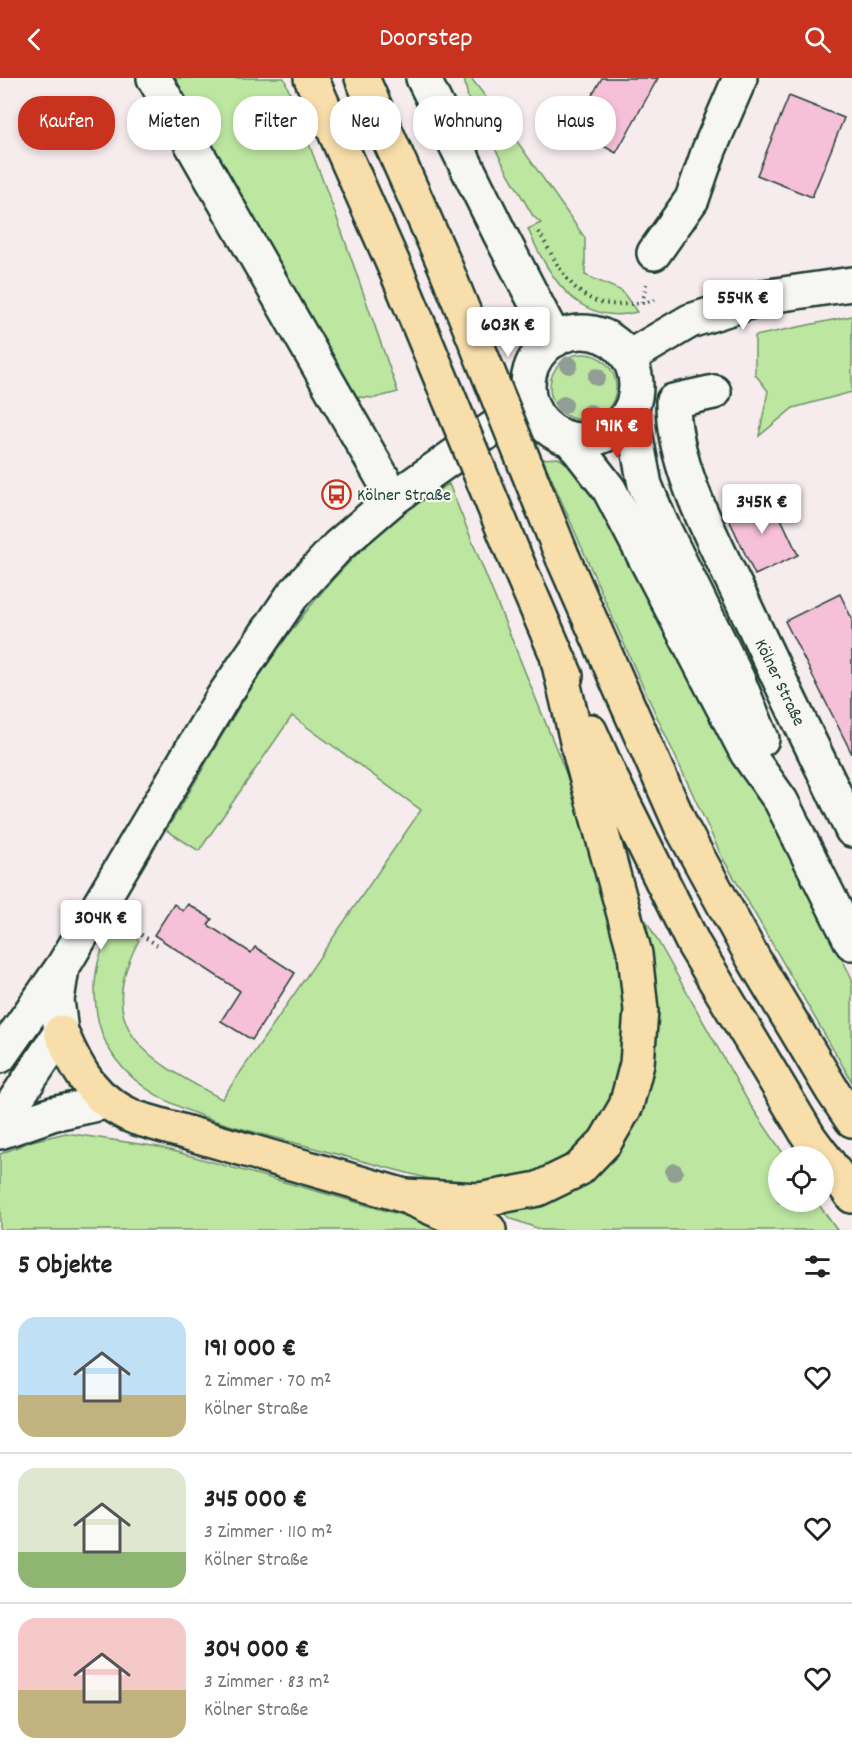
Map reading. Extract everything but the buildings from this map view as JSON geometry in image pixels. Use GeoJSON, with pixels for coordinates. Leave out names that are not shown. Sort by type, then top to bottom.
{"type":"FeatureCollection","features":[{"type":"Feature","properties":{"kind":"highway"},"geometry":{"type":"LineString","coordinates":[[311,78],[399,277],[519,567],[609,774],[694,945],[815,1146]]}},
{"type":"Feature","properties":{"kind":"highway"},"geometry":{"type":"LineString","coordinates":[[362,78],[443,261],[563,558],[682,828],[753,958],[852,1120]]}},
{"type":"Feature","properties":{"kind":"highway"},"geometry":{"type":"LineString","coordinates":[[405,1196],[478,1200],[538,1189],[579,1169],[605,1142],[626,1106],[637,1064],[641,1010],[634,954],[579,754],[557,656]]}},
{"type":"Feature","properties":{"kind":"highway"},"geometry":{"type":"LineString","coordinates":[[61,1032],[75,1065],[85,1079],[119,1111],[136,1118],[405,1196],[471,1225],[489,1230]]}},
{"type":"Feature","properties":{"kind":"highway"},"geometry":{"type":"LineString","coordinates":[[834,1172],[852,1196]]}},
{"type":"Feature","properties":{"kind":"street"},"geometry":{"type":"LineString","coordinates":[[154,78],[394,498]]}},
{"type":"Feature","properties":{"kind":"street"},"geometry":{"type":"LineString","coordinates":[[423,78],[555,340]]}},
{"type":"Feature","properties":{"kind":"street"},"geometry":{"type":"LineString","coordinates":[[654,252],[692,199],[709,150],[740,78]]}},
{"type":"Feature","properties":{"kind":"street"},"geometry":{"type":"LineString","coordinates":[[0,1056],[62,968],[223,697],[292,596],[338,546],[394,498],[530,402],[528,388],[530,371],[541,351],[555,340],[572,333],[591,332],[616,343],[629,357],[690,321],[769,296],[852,284]]}},
{"type":"Feature","properties":{"kind":"street","name":"Kölner Straße"},"geometry":{"type":"LineString","coordinates":[[629,357],[637,384],[630,412],[645,484],[660,521],[737,678],[762,741],[781,801]]}},
{"type":"Feature","properties":{"kind":"street","name":"Kölner Straße"},"geometry":{"type":"LineString","coordinates":[[714,392],[673,401],[678,445],[699,510],[852,830]]}},
{"type":"Feature","properties":{"kind":"street","name":"Kölner Straße"},"geometry":{"type":"LineString","coordinates":[[530,402],[535,414],[547,428],[571,440],[609,489],[747,753],[781,801],[852,943]]}},
{"type":"Feature","properties":{"kind":"street"},"geometry":{"type":"LineString","coordinates":[[571,440],[591,440],[606,436],[621,424],[630,412]]}},
{"type":"Feature","properties":{"kind":"street"},"geometry":{"type":"LineString","coordinates":[[0,1123],[61,1032],[57,1000],[62,968]]}},
{"type":"Feature","properties":{"kind":"street"},"geometry":{"type":"LineString","coordinates":[[0,1073],[18,1056],[61,1032]]}},
{"type":"Feature","properties":{"kind":"street"},"geometry":{"type":"LineString","coordinates":[[0,1132],[52,1114],[107,1102]]}},
{"type":"Feature","properties":{"kind":"path"},"geometry":{"type":"LineString","coordinates":[[500,234],[534,223],[570,282],[598,302],[617,305],[642,303],[654,252]]}},
{"type":"Feature","properties":{"kind":"path"},"geometry":{"type":"LineString","coordinates":[[129,927],[157,945]]}},
{"type":"Feature","properties":{"kind":"green space"},"geometry":{"type":"Polygon","coordinates":[[[164,78],[284,78],[291,96],[233,96],[233,150],[311,150],[398,392],[375,398],[357,397],[208,150],[221,150],[221,96],[175,96],[164,78]]]}},
{"type":"Feature","properties":{"kind":"green space"},"geometry":{"type":"Polygon","coordinates":[[[464,78],[471,78],[485,96],[468,96],[464,78]]]}},
{"type":"Feature","properties":{"kind":"green space"},"geometry":{"type":"Polygon","coordinates":[[[496,150],[523,150],[585,238],[585,275],[622,291],[637,312],[616,315],[598,312],[582,305],[568,294],[545,264],[536,247],[528,229],[541,223],[533,216],[496,150]]]}},
{"type":"Feature","properties":{"kind":"green space"},"geometry":{"type":"Polygon","coordinates":[[[852,316],[852,392],[793,408],[759,436],[768,391],[755,374],[755,336],[852,316]]]}},
{"type":"Feature","properties":{"kind":"green space"},"geometry":{"type":"Polygon","coordinates":[[[583,354],[596,357],[606,364],[613,374],[616,387],[613,400],[606,410],[596,417],[583,420],[570,417],[560,410],[553,400],[550,387],[553,374],[560,364],[570,357],[583,354]]]}},
{"type":"Feature","properties":{"kind":"green space"},"geometry":{"type":"Polygon","coordinates":[[[558,458],[578,470],[594,487],[737,746],[852,979],[852,1082],[722,857],[639,678],[543,459],[558,458]]]}},
{"type":"Feature","properties":{"kind":"green space"},"geometry":{"type":"Polygon","coordinates":[[[449,484],[574,793],[616,942],[625,985],[627,1032],[623,1072],[611,1106],[592,1136],[568,1157],[543,1170],[513,1180],[480,1184],[446,1183],[388,1168],[231,1126],[170,1102],[142,1086],[120,1065],[104,1039],[95,994],[99,960],[114,924],[139,940],[126,971],[121,998],[125,1020],[135,1039],[151,1056],[171,1071],[222,1099],[421,810],[292,716],[199,851],[166,830],[257,679],[303,615],[329,584],[385,529],[416,505],[449,484]]]}},
{"type":"Feature","properties":{"kind":"green space"},"geometry":{"type":"Polygon","coordinates":[[[646,920],[749,1103],[778,1146],[768,1146],[768,1212],[824,1212],[837,1230],[542,1230],[512,1219],[499,1210],[526,1206],[652,1070],[656,1038],[656,998],[646,920]]]}},
{"type":"Feature","properties":{"kind":"green space"},"geometry":{"type":"Polygon","coordinates":[[[66,1133],[159,1147],[455,1230],[0,1230],[0,1154],[32,1141],[66,1133]]]}},
{"type":"Feature","properties":{"kind":"place","name":"Kölner Straße"},"geometry":{"type":"Point","coordinates":[336,494]}}]}
